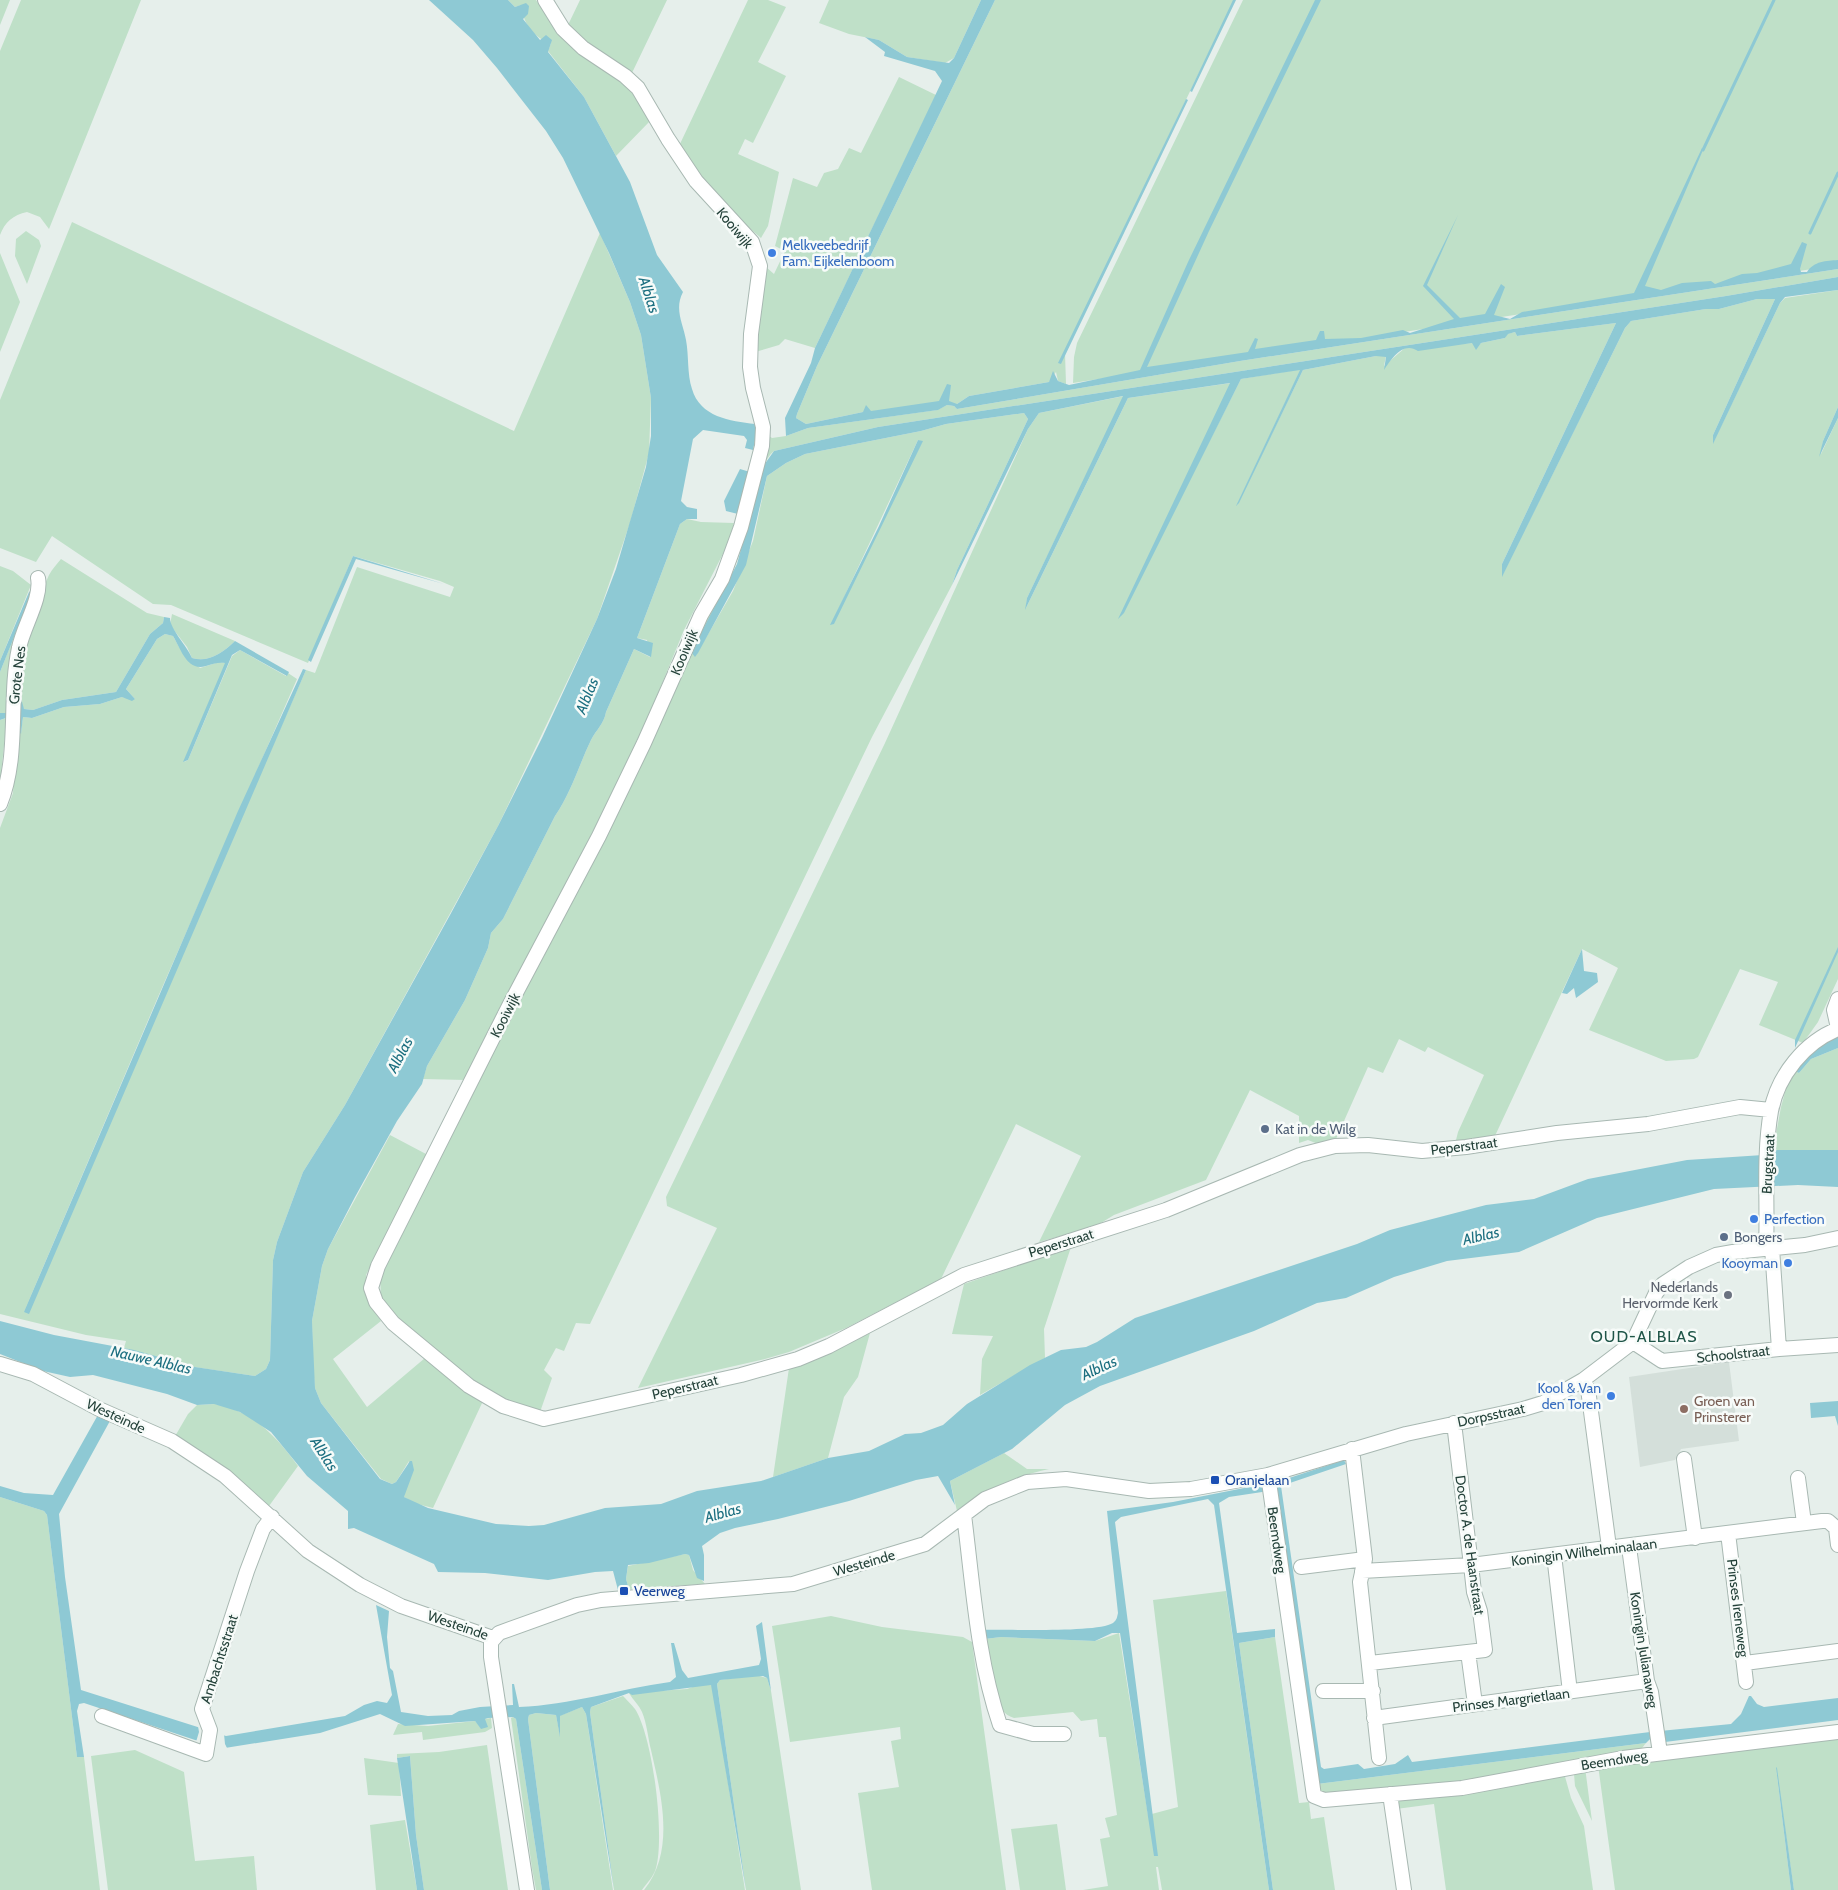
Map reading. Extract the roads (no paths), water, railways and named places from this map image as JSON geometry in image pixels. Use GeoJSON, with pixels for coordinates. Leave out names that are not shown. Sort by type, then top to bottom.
{"type":"FeatureCollection","features":[{"type":"Feature","properties":{"kind":"street","name":"Kooiwijk"},"geometry":{"type":"LineString","coordinates":[[393,1323],[376,1302],[371,1288],[378,1266],[509,1006],[598,836],[644,742],[701,615],[722,579],[741,527],[762,446],[763,427],[753,388],[750,367],[751,334],[760,266],[752,242],[696,181],[668,140],[638,88],[619,71],[583,48],[563,29],[545,0]]}},
{"type":"Feature","properties":{"kind":"street","name":"Grote Nes"},"geometry":{"type":"LineString","coordinates":[[0,804],[11,753],[12,712],[18,651],[22,633],[38,592],[38,578]]}},
{"type":"Feature","properties":{"kind":"street"},"geometry":{"type":"LineString","coordinates":[[1771,1110],[1791,1066],[1800,1054],[1824,1034],[1838,1029],[1834,1010],[1838,999]]}},
{"type":"Feature","properties":{"kind":"street","name":"Peperstraat"},"geometry":{"type":"LineString","coordinates":[[393,1323],[469,1386],[502,1406],[544,1419],[741,1375],[798,1359],[829,1346],[964,1275],[1166,1210],[1300,1154],[1335,1146],[1368,1145],[1422,1151],[1466,1147],[1557,1133],[1648,1124],[1740,1107],[1771,1110]]}},
{"type":"Feature","properties":{"kind":"street","name":"Brugstraat"},"geometry":{"type":"LineString","coordinates":[[1771,1110],[1767,1192],[1769,1248],[1779,1349]]}},
{"type":"Feature","properties":{"kind":"street","name":"Dorpsstraat"},"geometry":{"type":"LineString","coordinates":[[1268,1475],[1352,1449],[1543,1403],[1583,1380],[1633,1342],[1656,1293],[1673,1277],[1716,1255],[1805,1245],[1838,1238]]}},
{"type":"Feature","properties":{"kind":"street","name":"Schoolstraat"},"geometry":{"type":"LineString","coordinates":[[1633,1342],[1662,1361],[1779,1349],[1838,1346]]}},
{"type":"Feature","properties":{"kind":"street","name":"Westeinde"},"geometry":{"type":"LineString","coordinates":[[0,1364],[33,1374],[99,1409],[172,1441],[225,1476],[308,1551],[360,1585],[401,1606],[493,1638],[499,1633],[520,1625],[601,1600],[793,1584],[909,1551],[934,1538],[985,1499],[1027,1482],[1066,1479],[1149,1490],[1175,1491],[1268,1475]]}},
{"type":"Feature","properties":{"kind":"street"},"geometry":{"type":"LineString","coordinates":[[1583,1380],[1588,1389],[1609,1548]]}},
{"type":"Feature","properties":{"kind":"street","name":"Doctor A. de Haanstraat"},"geometry":{"type":"LineString","coordinates":[[1454,1423],[1470,1565],[1474,1592],[1480,1611],[1485,1650],[1468,1652]]}},
{"type":"Feature","properties":{"kind":"street"},"geometry":{"type":"LineString","coordinates":[[1352,1449],[1364,1565],[1360,1582],[1379,1758]]}},
{"type":"Feature","properties":{"kind":"street"},"geometry":{"type":"LineString","coordinates":[[1684,1458],[1695,1538]]}},
{"type":"Feature","properties":{"kind":"street","name":"Beemdweg"},"geometry":{"type":"LineString","coordinates":[[1268,1475],[1314,1796],[1324,1800],[1478,1785],[1568,1767],[1660,1753],[1838,1732]]}},
{"type":"Feature","properties":{"kind":"street"},"geometry":{"type":"LineString","coordinates":[[1798,1478],[1804,1523]]}},
{"type":"Feature","properties":{"kind":"street"},"geometry":{"type":"LineString","coordinates":[[964,1515],[983,1659],[991,1697],[1000,1724],[1033,1734],[1064,1734]]}},
{"type":"Feature","properties":{"kind":"street","name":"Ambachtsstraat"},"geometry":{"type":"LineString","coordinates":[[102,1716],[206,1754],[210,1730],[202,1709],[247,1571],[263,1528],[272,1517]]}},
{"type":"Feature","properties":{"kind":"street","name":"Koningin Wilhelminalaan"},"geometry":{"type":"LineString","coordinates":[[1301,1567],[1470,1565],[1629,1547],[1828,1521],[1836,1528],[1838,1545]]}},
{"type":"Feature","properties":{"kind":"street","name":"Prinses Ireneweg"},"geometry":{"type":"LineString","coordinates":[[1728,1533],[1746,1682]]}},
{"type":"Feature","properties":{"kind":"street","name":"Koningin Julianaweg"},"geometry":{"type":"LineString","coordinates":[[1629,1547],[1647,1681],[1651,1692],[1660,1753]]}},
{"type":"Feature","properties":{"kind":"street"},"geometry":{"type":"LineString","coordinates":[[1554,1555],[1570,1692]]}},
{"type":"Feature","properties":{"kind":"street"},"geometry":{"type":"LineString","coordinates":[[493,1638],[490,1650],[527,1890]]}},
{"type":"Feature","properties":{"kind":"street"},"geometry":{"type":"LineString","coordinates":[[1370,1663],[1468,1652],[1475,1704]]}},
{"type":"Feature","properties":{"kind":"street"},"geometry":{"type":"LineString","coordinates":[[1745,1663],[1838,1652]]}},
{"type":"Feature","properties":{"kind":"street","name":"Prinses Margrietlaan"},"geometry":{"type":"LineString","coordinates":[[1374,1718],[1647,1681]]}},
{"type":"Feature","properties":{"kind":"street"},"geometry":{"type":"LineString","coordinates":[[1322,1691],[1373,1691]]}},
{"type":"Feature","properties":{"kind":"street"},"geometry":{"type":"LineString","coordinates":[[1390,1794],[1404,1890]]}},
{"type":"Feature","properties":{"kind":"water"},"geometry":{"type":"Polygon","coordinates":[[[429,0],[508,0],[515,7],[526,3],[529,6],[528,14],[523,19],[540,40],[546,35],[552,40],[548,52],[584,97],[630,182],[657,255],[683,292],[680,298],[679,310],[688,352],[690,383],[696,398],[709,412],[726,419],[755,424],[757,430],[753,450],[745,448],[747,440],[744,436],[703,430],[693,439],[681,501],[687,507],[697,509],[697,519],[687,519],[680,524],[637,638],[653,643],[651,657],[634,649],[604,720],[591,740],[566,798],[503,919],[491,933],[488,948],[465,1000],[427,1066],[422,1084],[397,1121],[328,1249],[322,1266],[312,1321],[315,1388],[321,1403],[380,1479],[392,1484],[396,1482],[410,1461],[412,1461],[414,1470],[404,1497],[428,1508],[496,1524],[544,1525],[605,1508],[661,1504],[697,1491],[761,1481],[828,1458],[869,1451],[905,1434],[921,1433],[943,1425],[967,1404],[1030,1365],[1061,1350],[1086,1347],[1135,1318],[1357,1244],[1390,1230],[1486,1205],[1534,1199],[1588,1179],[1687,1160],[1763,1155],[1773,1150],[1838,1150],[1838,1187],[1798,1185],[1714,1189],[1597,1218],[1519,1252],[1447,1261],[1394,1277],[1346,1298],[1317,1303],[1254,1331],[1100,1386],[1065,1405],[1012,1449],[950,1481],[955,1505],[938,1476],[916,1480],[849,1501],[720,1533],[702,1546],[704,1581],[697,1578],[689,1555],[685,1554],[649,1563],[628,1565],[626,1579],[629,1589],[618,1590],[613,1571],[548,1580],[485,1573],[438,1572],[434,1564],[354,1528],[348,1529],[348,1511],[307,1476],[271,1432],[240,1412],[214,1404],[197,1405],[167,1394],[93,1375],[70,1377],[43,1371],[0,1354],[0,1321],[54,1335],[134,1350],[195,1367],[255,1376],[266,1369],[270,1360],[273,1260],[277,1242],[303,1172],[345,1105],[498,826],[542,738],[597,619],[616,569],[646,467],[651,436],[651,398],[641,335],[630,302],[609,253],[563,158],[546,131],[473,40],[429,0]]]}},
{"type":"Feature","properties":{"kind":"water"},"geometry":{"type":"Polygon","coordinates":[[[981,0],[995,0],[817,366],[796,418],[806,424],[863,412],[866,405],[871,411],[939,401],[947,384],[951,385],[949,401],[957,404],[969,396],[1049,382],[1053,371],[1058,381],[1069,385],[1140,370],[1188,262],[1315,0],[1321,0],[1209,231],[1147,367],[1248,352],[1255,338],[1258,339],[1255,349],[1316,340],[1320,331],[1324,331],[1325,339],[1361,338],[1403,330],[1410,333],[1454,319],[1423,286],[1458,215],[1427,285],[1460,318],[1485,314],[1501,284],[1505,287],[1494,315],[1510,319],[1522,312],[1634,293],[1702,148],[1703,150],[1645,286],[1661,290],[1682,283],[1711,281],[1715,284],[1742,274],[1757,273],[1791,264],[1802,242],[1807,244],[1800,269],[1801,272],[1807,272],[1810,268],[1821,262],[1838,260],[1838,269],[1240,361],[957,409],[954,406],[947,405],[938,410],[808,428],[786,436],[785,418],[811,363],[815,348],[942,81],[935,71],[884,56],[885,52],[865,37],[879,40],[907,57],[949,63],[954,58],[981,0]]]}},
{"type":"Feature","properties":{"kind":"water"},"geometry":{"type":"Polygon","coordinates":[[[1233,0],[1236,0],[1192,92],[1190,91],[1233,0]]]}},
{"type":"Feature","properties":{"kind":"water"},"geometry":{"type":"Polygon","coordinates":[[[1186,99],[1188,100],[1061,364],[1058,363],[1186,99]]]}},
{"type":"Feature","properties":{"kind":"water"},"geometry":{"type":"Polygon","coordinates":[[[1838,277],[1838,290],[1785,297],[1780,303],[1713,444],[1713,435],[1775,299],[1757,299],[1719,309],[1706,309],[1631,321],[1625,328],[1502,577],[1502,564],[1616,323],[1517,336],[1515,332],[1508,334],[1505,338],[1481,343],[1476,350],[1472,343],[1418,351],[1413,348],[1407,348],[1398,352],[1384,370],[1386,357],[1376,356],[1303,370],[1236,506],[1300,370],[1241,379],[1124,613],[1118,619],[1230,383],[1128,398],[1025,610],[1027,598],[1123,396],[1039,413],[1028,429],[952,585],[957,570],[1028,419],[1024,413],[946,424],[921,431],[805,454],[786,463],[767,476],[746,565],[698,653],[695,657],[691,652],[737,564],[764,465],[774,451],[878,427],[1838,277]]]}},
{"type":"Feature","properties":{"kind":"water"},"geometry":{"type":"Polygon","coordinates":[[[1838,407],[1838,418],[1819,457],[1823,441],[1838,407]]]}},
{"type":"Feature","properties":{"kind":"water"},"geometry":{"type":"Polygon","coordinates":[[[918,440],[923,441],[834,624],[830,625],[879,526],[918,440]]]}},
{"type":"Feature","properties":{"kind":"water"},"geometry":{"type":"Polygon","coordinates":[[[740,469],[750,472],[738,514],[726,511],[724,501],[740,469]]]}},
{"type":"Feature","properties":{"kind":"water"},"geometry":{"type":"Polygon","coordinates":[[[353,556],[444,584],[356,559],[311,662],[308,660],[353,556]]]}},
{"type":"Feature","properties":{"kind":"water"},"geometry":{"type":"Polygon","coordinates":[[[33,590],[0,672],[0,661],[29,592],[33,590]]]}},
{"type":"Feature","properties":{"kind":"water"},"geometry":{"type":"Polygon","coordinates":[[[164,617],[170,618],[173,627],[192,658],[204,659],[215,656],[235,641],[289,672],[287,676],[240,650],[232,655],[188,760],[183,762],[225,663],[194,666],[185,658],[173,636],[165,634],[157,639],[126,689],[135,699],[132,701],[122,697],[100,704],[64,707],[32,718],[23,717],[21,734],[9,717],[0,720],[0,713],[7,713],[21,698],[24,709],[33,710],[62,700],[116,692],[150,634],[163,623],[164,617]]]}},
{"type":"Feature","properties":{"kind":"water"},"geometry":{"type":"Polygon","coordinates":[[[303,669],[306,670],[29,1314],[24,1312],[238,811],[303,669]]]}},
{"type":"Feature","properties":{"kind":"water"},"geometry":{"type":"Polygon","coordinates":[[[1838,947],[1838,952],[1795,1048],[1795,1040],[1838,947]]]}},
{"type":"Feature","properties":{"kind":"water"},"geometry":{"type":"Polygon","coordinates":[[[1582,949],[1584,971],[1597,973],[1598,982],[1576,998],[1574,988],[1567,994],[1562,993],[1582,949]]]}},
{"type":"Feature","properties":{"kind":"water"},"geometry":{"type":"Polygon","coordinates":[[[1838,1036],[1838,1048],[1811,1059],[1799,1073],[1795,1071],[1803,1059],[1814,1050],[1838,1036]]]}},
{"type":"Feature","properties":{"kind":"water"},"geometry":{"type":"Polygon","coordinates":[[[1838,1401],[1838,1426],[1835,1416],[1811,1418],[1810,1403],[1838,1401]]]}},
{"type":"Feature","properties":{"kind":"water"},"geometry":{"type":"Polygon","coordinates":[[[99,1413],[111,1419],[59,1514],[65,1577],[81,1690],[226,1736],[345,1716],[364,1705],[377,1701],[387,1703],[392,1695],[376,1605],[389,1611],[387,1637],[390,1668],[393,1671],[401,1712],[428,1716],[452,1715],[459,1711],[480,1707],[513,1705],[512,1684],[514,1684],[519,1707],[576,1700],[670,1682],[676,1677],[671,1643],[674,1643],[682,1670],[688,1678],[759,1665],[761,1659],[756,1626],[762,1622],[771,1691],[767,1678],[763,1676],[720,1680],[717,1684],[746,1890],[711,1685],[632,1695],[629,1693],[591,1707],[590,1712],[614,1890],[586,1714],[582,1707],[560,1716],[560,1737],[556,1715],[536,1713],[529,1715],[528,1719],[550,1890],[542,1890],[516,1719],[513,1717],[485,1719],[488,1727],[481,1729],[475,1721],[405,1726],[380,1714],[320,1733],[225,1748],[84,1703],[79,1704],[77,1711],[84,1757],[77,1757],[47,1515],[44,1511],[0,1497],[0,1486],[24,1493],[53,1495],[99,1413]]]}},
{"type":"Feature","properties":{"kind":"water"},"geometry":{"type":"Polygon","coordinates":[[[1344,1460],[1346,1464],[1281,1486],[1321,1767],[1324,1769],[1358,1764],[1364,1769],[1395,1764],[1408,1755],[1412,1762],[1650,1732],[1651,1738],[1646,1743],[1317,1784],[1275,1490],[1229,1497],[1219,1503],[1237,1633],[1275,1629],[1275,1637],[1239,1643],[1273,1890],[1269,1890],[1214,1505],[1208,1499],[1121,1517],[1115,1522],[1158,1856],[1154,1856],[1120,1633],[1112,1633],[1095,1641],[1001,1637],[985,1639],[984,1630],[1071,1629],[1104,1626],[1113,1623],[1118,1613],[1107,1511],[1173,1502],[1280,1481],[1344,1460]]]}},
{"type":"Feature","properties":{"kind":"water"},"geometry":{"type":"Polygon","coordinates":[[[1749,1696],[1757,1704],[1764,1707],[1838,1698],[1838,1720],[1665,1742],[1660,1731],[1731,1724],[1741,1714],[1749,1696]]]}},
{"type":"Feature","properties":{"kind":"water"},"geometry":{"type":"Polygon","coordinates":[[[410,1756],[416,1835],[424,1890],[417,1890],[397,1758],[410,1756]]]}},
{"type":"Feature","properties":{"kind":"water"},"geometry":{"type":"Polygon","coordinates":[[[1777,1768],[1794,1890],[1791,1890],[1777,1768]]]}},
{"type":"Feature","properties":{"kind":"waterway"},"geometry":{"type":"LineString","coordinates":[[1703,150],[1774,0]]}},
{"type":"Feature","properties":{"kind":"waterway"},"geometry":{"type":"LineString","coordinates":[[1810,233],[1838,173]]}},
{"type":"Feature","properties":{"kind":"place","name":"Melkveebedrijf Fam. Eijkelenboom"},"geometry":{"type":"Point","coordinates":[772,253]}},
{"type":"Feature","properties":{"kind":"place","name":"Kat in de Wilg"},"geometry":{"type":"Point","coordinates":[1265,1129]}},
{"type":"Feature","properties":{"kind":"place","name":"Perfection"},"geometry":{"type":"Point","coordinates":[1754,1219]}},
{"type":"Feature","properties":{"kind":"place","name":"Bongers"},"geometry":{"type":"Point","coordinates":[1724,1237]}},
{"type":"Feature","properties":{"kind":"place","name":"Kooyman"},"geometry":{"type":"Point","coordinates":[1788,1263]}},
{"type":"Feature","properties":{"kind":"place","name":"Nederlands Hervormde Kerk"},"geometry":{"type":"Point","coordinates":[1728,1295]}},
{"type":"Feature","properties":{"kind":"place","name":"Kool & Van den Toren"},"geometry":{"type":"Point","coordinates":[1611,1396]}},
{"type":"Feature","properties":{"kind":"place","name":"Groen van Prinsterer"},"geometry":{"type":"Point","coordinates":[1684,1409]}},
{"type":"Feature","properties":{"kind":"place","name":"Oranjelaan"},"geometry":{"type":"Point","coordinates":[1215,1480]}},
{"type":"Feature","properties":{"kind":"place","name":"Veerweg"},"geometry":{"type":"Point","coordinates":[624,1591]}},
{"type":"Feature","properties":{"kind":"district","name":"OUD-ALBLAS"},"geometry":{"type":"Point","coordinates":[1644,1336]}},
{"type":"Feature","properties":{"kind":"water label","name":"Alblas"},"geometry":{"type":"Point","coordinates":[649,295]}},
{"type":"Feature","properties":{"kind":"water label","name":"Alblas"},"geometry":{"type":"Point","coordinates":[587,696]}},
{"type":"Feature","properties":{"kind":"water label","name":"Alblas"},"geometry":{"type":"Point","coordinates":[400,1055]}},
{"type":"Feature","properties":{"kind":"water label","name":"Alblas"},"geometry":{"type":"Point","coordinates":[1481,1236]}},
{"type":"Feature","properties":{"kind":"water label","name":"Nauwe Alblas"},"geometry":{"type":"Point","coordinates":[151,1360]}},
{"type":"Feature","properties":{"kind":"water label","name":"Alblas"},"geometry":{"type":"Point","coordinates":[1099,1368]}},
{"type":"Feature","properties":{"kind":"water label","name":"Alblas"},"geometry":{"type":"Point","coordinates":[324,1454]}},
{"type":"Feature","properties":{"kind":"water label","name":"Alblas"},"geometry":{"type":"Point","coordinates":[723,1513]}}]}
